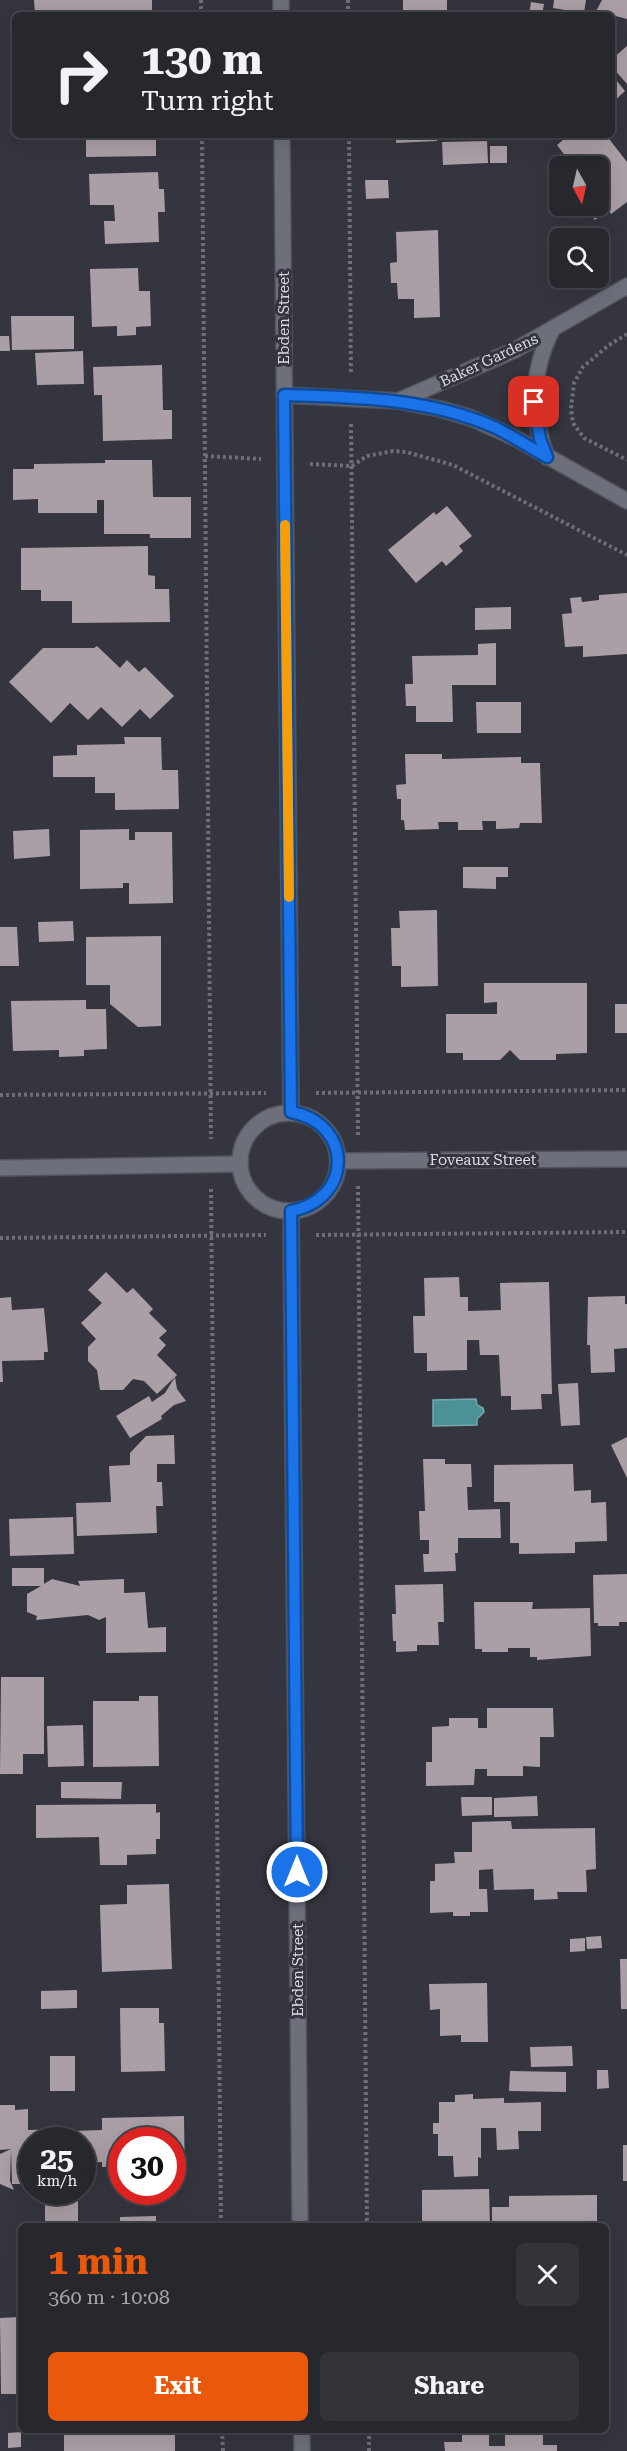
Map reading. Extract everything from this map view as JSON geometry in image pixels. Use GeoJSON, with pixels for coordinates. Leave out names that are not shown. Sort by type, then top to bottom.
{"type":"FeatureCollection","features":[{"type":"Feature","properties":{"kind":"street","name":"Ebden Street"},"geometry":{"type":"LineString","coordinates":[[282,138],[291,1112]]}},
{"type":"Feature","properties":{"kind":"street","name":"Baker Gardens"},"geometry":{"type":"LineString","coordinates":[[284,395],[398,401],[476,368],[552,330],[627,286]]}},
{"type":"Feature","properties":{"kind":"street","name":"Baker Gardens"},"geometry":{"type":"LineString","coordinates":[[547,457],[536,421],[535,383],[544,347],[552,330]]}},
{"type":"Feature","properties":{"kind":"street"},"geometry":{"type":"LineString","coordinates":[[398,401],[471,418],[513,437],[627,501]]}},
{"type":"Feature","properties":{"kind":"street"},"geometry":{"type":"LineString","coordinates":[[291,1112],[305,1115],[324,1128],[336,1146],[338,1161],[332,1185],[325,1196],[315,1203],[291,1211],[276,1209],[262,1203],[250,1192],[243,1179],[240,1164],[242,1148],[249,1133],[260,1121],[274,1115],[291,1112]]}},
{"type":"Feature","properties":{"kind":"street","name":"Foveaux Street"},"geometry":{"type":"LineString","coordinates":[[338,1161],[627,1159]]}},
{"type":"Feature","properties":{"kind":"street"},"geometry":{"type":"LineString","coordinates":[[0,1168],[240,1164]]}},
{"type":"Feature","properties":{"kind":"street","name":"Ebden Street"},"geometry":{"type":"LineString","coordinates":[[291,1211],[300,2223]]}},
{"type":"Feature","properties":{"kind":"street"},"geometry":{"type":"LineString","coordinates":[[302,2433],[302,2451]]}},
{"type":"Feature","properties":{"kind":"path"},"geometry":{"type":"LineString","coordinates":[[0,1095],[211,1094],[202,138]]}},
{"type":"Feature","properties":{"kind":"path"},"geometry":{"type":"LineString","coordinates":[[349,138],[357,1092],[627,1090]]}},
{"type":"Feature","properties":{"kind":"path"},"geometry":{"type":"LineString","coordinates":[[627,334],[609,345],[583,367],[574,383],[571,409],[573,423],[584,438],[627,460]]}},
{"type":"Feature","properties":{"kind":"path"},"geometry":{"type":"LineString","coordinates":[[205,456],[352,466],[367,456],[393,451],[406,452],[453,465],[627,555]]}},
{"type":"Feature","properties":{"kind":"path"},"geometry":{"type":"LineString","coordinates":[[368,2223],[359,1235],[627,1232]]}},
{"type":"Feature","properties":{"kind":"path"},"geometry":{"type":"LineString","coordinates":[[0,1238],[212,1236],[220,2223]]}},
{"type":"Feature","properties":{"kind":"path"},"geometry":{"type":"LineString","coordinates":[[222,2433],[223,2451]]}},
{"type":"Feature","properties":{"kind":"path"},"geometry":{"type":"LineString","coordinates":[[369,2433],[369,2451]]}},
{"type":"Feature","properties":{"kind":"water"},"geometry":{"type":"Polygon","coordinates":[[[476,1399],[477,1405],[483,1408],[484,1412],[477,1419],[477,1425],[433,1426],[433,1400],[476,1399]]]}},
{"type":"Feature","properties":{"kind":"building"},"geometry":{"type":"Polygon","coordinates":[[[34,0],[152,0],[152,12],[35,12],[34,0]]]}},
{"type":"Feature","properties":{"kind":"building"},"geometry":{"type":"Polygon","coordinates":[[[403,0],[447,0],[447,12],[403,12],[403,0]]]}},
{"type":"Feature","properties":{"kind":"building"},"geometry":{"type":"Polygon","coordinates":[[[554,0],[586,0],[584,12],[553,8],[554,0]]]}},
{"type":"Feature","properties":{"kind":"building"},"geometry":{"type":"Polygon","coordinates":[[[602,0],[627,0],[627,19],[615,16],[615,12],[596,12],[602,0]]]}},
{"type":"Feature","properties":{"kind":"building"},"geometry":{"type":"Polygon","coordinates":[[[531,2],[544,4],[543,12],[529,12],[531,2]]]}},
{"type":"Feature","properties":{"kind":"building"},"geometry":{"type":"Polygon","coordinates":[[[627,46],[627,84],[615,70],[615,56],[627,46]]]}},
{"type":"Feature","properties":{"kind":"building"},"geometry":{"type":"Polygon","coordinates":[[[615,79],[625,91],[615,100],[615,79]]]}},
{"type":"Feature","properties":{"kind":"building"},"geometry":{"type":"Polygon","coordinates":[[[86,138],[156,138],[156,156],[86,157],[86,138]]]}},
{"type":"Feature","properties":{"kind":"building"},"geometry":{"type":"Polygon","coordinates":[[[396,138],[437,138],[437,141],[396,143],[396,138]]]}},
{"type":"Feature","properties":{"kind":"building"},"geometry":{"type":"Polygon","coordinates":[[[565,138],[608,138],[627,162],[627,202],[611,214],[609,211],[609,156],[565,156],[557,145],[565,138]]]}},
{"type":"Feature","properties":{"kind":"building"},"geometry":{"type":"Polygon","coordinates":[[[487,141],[488,163],[443,165],[442,142],[487,141]]]}},
{"type":"Feature","properties":{"kind":"building"},"geometry":{"type":"Polygon","coordinates":[[[490,146],[507,146],[507,163],[490,163],[490,146]]]}},
{"type":"Feature","properties":{"kind":"building"},"geometry":{"type":"Polygon","coordinates":[[[158,172],[159,189],[164,189],[165,212],[158,212],[159,242],[105,244],[104,221],[115,221],[114,205],[90,205],[89,174],[158,172]]]}},
{"type":"Feature","properties":{"kind":"building"},"geometry":{"type":"Polygon","coordinates":[[[365,180],[388,180],[389,198],[366,199],[365,180]]]}},
{"type":"Feature","properties":{"kind":"building"},"geometry":{"type":"Polygon","coordinates":[[[438,230],[440,317],[414,318],[414,299],[398,299],[397,283],[391,283],[390,263],[397,262],[396,232],[438,230]]]}},
{"type":"Feature","properties":{"kind":"building"},"geometry":{"type":"Polygon","coordinates":[[[138,268],[139,291],[150,291],[151,326],[136,327],[136,335],[117,336],[117,326],[92,327],[90,269],[138,268]]]}},
{"type":"Feature","properties":{"kind":"building"},"geometry":{"type":"Polygon","coordinates":[[[11,316],[74,316],[74,349],[12,350],[11,316]]]}},
{"type":"Feature","properties":{"kind":"building"},"geometry":{"type":"Polygon","coordinates":[[[0,336],[9,336],[10,351],[0,351],[0,336]]]}},
{"type":"Feature","properties":{"kind":"building"},"geometry":{"type":"Polygon","coordinates":[[[83,351],[84,384],[37,385],[35,353],[83,351]]]}},
{"type":"Feature","properties":{"kind":"building"},"geometry":{"type":"Polygon","coordinates":[[[162,365],[163,410],[172,410],[172,439],[103,441],[102,395],[94,395],[93,367],[162,365]]]}},
{"type":"Feature","properties":{"kind":"building"},"geometry":{"type":"Polygon","coordinates":[[[105,460],[152,460],[153,497],[191,497],[191,538],[150,538],[150,534],[104,534],[104,500],[97,500],[97,513],[38,513],[38,499],[13,500],[13,469],[34,469],[34,464],[105,463],[105,460]]]}},
{"type":"Feature","properties":{"kind":"building"},"geometry":{"type":"Polygon","coordinates":[[[447,506],[472,536],[459,546],[463,551],[446,566],[442,561],[416,583],[388,550],[434,512],[436,515],[447,506]]]}},
{"type":"Feature","properties":{"kind":"building"},"geometry":{"type":"Polygon","coordinates":[[[148,546],[148,575],[155,576],[155,589],[169,589],[170,622],[72,623],[72,601],[41,601],[41,590],[21,590],[21,548],[148,546]]]}},
{"type":"Feature","properties":{"kind":"building"},"geometry":{"type":"Polygon","coordinates":[[[627,593],[627,654],[583,657],[583,646],[565,647],[562,614],[572,613],[570,598],[581,597],[582,602],[599,600],[599,595],[627,593]]]}},
{"type":"Feature","properties":{"kind":"building"},"geometry":{"type":"Polygon","coordinates":[[[511,607],[511,629],[475,630],[475,608],[511,607]]]}},
{"type":"Feature","properties":{"kind":"building"},"geometry":{"type":"Polygon","coordinates":[[[496,643],[496,685],[452,685],[453,722],[416,722],[416,706],[406,706],[405,684],[413,684],[412,656],[478,655],[478,644],[496,643]]]}},
{"type":"Feature","properties":{"kind":"building"},"geometry":{"type":"Polygon","coordinates":[[[97,646],[120,668],[127,660],[139,672],[145,667],[174,696],[150,719],[140,709],[122,727],[101,707],[88,720],[70,703],[51,723],[9,682],[43,648],[94,648],[97,646]]]}},
{"type":"Feature","properties":{"kind":"building"},"geometry":{"type":"Polygon","coordinates":[[[476,702],[521,702],[521,733],[477,733],[476,702]]]}},
{"type":"Feature","properties":{"kind":"building"},"geometry":{"type":"Polygon","coordinates":[[[124,737],[161,737],[162,770],[178,770],[179,809],[115,810],[115,793],[95,793],[95,777],[53,777],[53,756],[77,755],[77,745],[125,744],[124,737]]]}},
{"type":"Feature","properties":{"kind":"building"},"geometry":{"type":"Polygon","coordinates":[[[405,754],[442,754],[442,759],[521,757],[521,763],[540,763],[542,823],[520,823],[519,828],[496,829],[496,821],[482,821],[483,830],[458,830],[458,822],[438,822],[439,829],[405,830],[404,820],[401,820],[401,799],[397,799],[396,785],[406,784],[405,754]]]}},
{"type":"Feature","properties":{"kind":"building"},"geometry":{"type":"Polygon","coordinates":[[[49,829],[50,856],[14,859],[13,831],[49,829]]]}},
{"type":"Feature","properties":{"kind":"building"},"geometry":{"type":"Polygon","coordinates":[[[129,829],[129,840],[135,840],[135,832],[172,832],[173,903],[129,904],[129,883],[123,883],[123,888],[80,889],[80,830],[129,829]]]}},
{"type":"Feature","properties":{"kind":"building"},"geometry":{"type":"Polygon","coordinates":[[[463,867],[508,867],[508,877],[496,877],[496,889],[463,888],[463,867]]]}},
{"type":"Feature","properties":{"kind":"building"},"geometry":{"type":"Polygon","coordinates":[[[437,910],[438,986],[401,987],[401,966],[392,966],[391,928],[400,928],[399,911],[437,910]]]}},
{"type":"Feature","properties":{"kind":"building"},"geometry":{"type":"Polygon","coordinates":[[[73,921],[74,941],[39,942],[38,922],[73,921]]]}},
{"type":"Feature","properties":{"kind":"building"},"geometry":{"type":"Polygon","coordinates":[[[0,927],[17,927],[19,966],[0,966],[0,927]]]}},
{"type":"Feature","properties":{"kind":"building"},"geometry":{"type":"Polygon","coordinates":[[[161,936],[161,1026],[138,1027],[110,1004],[110,985],[86,985],[86,937],[161,936]]]}},
{"type":"Feature","properties":{"kind":"building"},"geometry":{"type":"Polygon","coordinates":[[[484,983],[587,983],[587,1053],[556,1054],[556,1060],[520,1060],[510,1050],[500,1060],[463,1060],[463,1053],[446,1053],[446,1014],[497,1014],[497,1002],[484,1003],[484,983]]]}},
{"type":"Feature","properties":{"kind":"building"},"geometry":{"type":"Polygon","coordinates":[[[86,1000],[86,1009],[106,1009],[107,1049],[84,1050],[84,1056],[59,1057],[59,1050],[13,1051],[11,1001],[86,1000]]]}},
{"type":"Feature","properties":{"kind":"building"},"geometry":{"type":"Polygon","coordinates":[[[615,1004],[627,1004],[627,1033],[615,1033],[615,1004]]]}},
{"type":"Feature","properties":{"kind":"building"},"geometry":{"type":"Polygon","coordinates":[[[106,1272],[127,1293],[133,1288],[153,1309],[149,1313],[167,1331],[159,1338],[166,1345],[157,1355],[177,1375],[157,1394],[144,1381],[133,1379],[123,1390],[100,1390],[97,1370],[88,1361],[88,1347],[96,1339],[81,1323],[102,1303],[88,1290],[106,1272]]]}},
{"type":"Feature","properties":{"kind":"building"},"geometry":{"type":"Polygon","coordinates":[[[459,1277],[460,1297],[468,1297],[468,1311],[501,1310],[500,1283],[549,1282],[552,1394],[541,1394],[542,1409],[511,1410],[511,1396],[501,1396],[499,1355],[480,1355],[479,1340],[467,1340],[467,1370],[427,1371],[427,1353],[414,1353],[413,1316],[425,1316],[424,1278],[459,1277]]]}},
{"type":"Feature","properties":{"kind":"building"},"geometry":{"type":"Polygon","coordinates":[[[625,1296],[627,1348],[614,1349],[615,1372],[591,1373],[590,1345],[587,1345],[588,1297],[625,1296]]]}},
{"type":"Feature","properties":{"kind":"building"},"geometry":{"type":"Polygon","coordinates":[[[11,1297],[12,1310],[44,1308],[48,1352],[44,1352],[44,1360],[2,1361],[3,1382],[0,1382],[0,1298],[11,1297]]]}},
{"type":"Feature","properties":{"kind":"building"},"geometry":{"type":"Polygon","coordinates":[[[175,1377],[177,1389],[186,1401],[174,1405],[161,1416],[162,1419],[130,1438],[116,1416],[149,1396],[152,1402],[165,1393],[175,1377]]]}},
{"type":"Feature","properties":{"kind":"building"},"geometry":{"type":"Polygon","coordinates":[[[578,1383],[580,1425],[561,1426],[558,1384],[578,1383]]]}},
{"type":"Feature","properties":{"kind":"building"},"geometry":{"type":"Polygon","coordinates":[[[174,1435],[175,1464],[157,1464],[157,1482],[162,1482],[163,1506],[156,1506],[157,1533],[77,1536],[76,1503],[111,1502],[109,1466],[130,1465],[130,1453],[146,1436],[174,1435]]]}},
{"type":"Feature","properties":{"kind":"building"},"geometry":{"type":"Polygon","coordinates":[[[627,1437],[627,1478],[611,1445],[627,1437]]]}},
{"type":"Feature","properties":{"kind":"building"},"geometry":{"type":"Polygon","coordinates":[[[423,1459],[445,1459],[445,1464],[471,1464],[472,1487],[467,1487],[468,1510],[500,1509],[501,1538],[458,1538],[458,1553],[455,1553],[456,1571],[424,1572],[423,1554],[429,1554],[429,1540],[420,1540],[419,1511],[425,1511],[423,1459]]]}},
{"type":"Feature","properties":{"kind":"building"},"geometry":{"type":"Polygon","coordinates":[[[573,1464],[574,1491],[591,1490],[591,1503],[606,1502],[607,1541],[575,1542],[575,1553],[519,1554],[519,1543],[510,1543],[510,1502],[494,1502],[494,1465],[573,1464]]]}},
{"type":"Feature","properties":{"kind":"building"},"geometry":{"type":"Polygon","coordinates":[[[73,1517],[74,1554],[10,1556],[9,1519],[73,1517]]]}},
{"type":"Feature","properties":{"kind":"building"},"geometry":{"type":"Polygon","coordinates":[[[12,1568],[44,1568],[44,1584],[52,1579],[80,1586],[78,1581],[124,1579],[124,1593],[145,1592],[148,1628],[166,1627],[166,1652],[106,1653],[106,1617],[99,1620],[88,1615],[36,1620],[37,1616],[27,1612],[27,1594],[41,1586],[12,1586],[12,1568]]]}},
{"type":"Feature","properties":{"kind":"building"},"geometry":{"type":"Polygon","coordinates":[[[627,1574],[627,1622],[619,1622],[619,1626],[598,1626],[598,1623],[594,1623],[593,1575],[627,1574]]]}},
{"type":"Feature","properties":{"kind":"building"},"geometry":{"type":"Polygon","coordinates":[[[443,1584],[444,1622],[438,1622],[439,1645],[417,1645],[417,1651],[396,1652],[396,1641],[393,1641],[392,1614],[396,1614],[395,1585],[443,1584]]]}},
{"type":"Feature","properties":{"kind":"building"},"geometry":{"type":"Polygon","coordinates":[[[474,1602],[533,1602],[532,1609],[590,1608],[591,1656],[537,1660],[537,1657],[530,1657],[530,1648],[508,1648],[508,1652],[482,1652],[482,1649],[475,1649],[474,1602]]]}},
{"type":"Feature","properties":{"kind":"building"},"geometry":{"type":"Polygon","coordinates":[[[1,1677],[44,1677],[44,1754],[23,1754],[23,1774],[0,1774],[1,1677]]]}},
{"type":"Feature","properties":{"kind":"building"},"geometry":{"type":"Polygon","coordinates":[[[139,1696],[158,1696],[159,1766],[93,1767],[93,1701],[139,1701],[139,1696]]]}},
{"type":"Feature","properties":{"kind":"building"},"geometry":{"type":"Polygon","coordinates":[[[487,1708],[553,1708],[554,1737],[540,1737],[540,1767],[523,1766],[523,1776],[487,1776],[487,1769],[475,1769],[474,1785],[426,1786],[426,1762],[432,1762],[432,1727],[449,1726],[449,1718],[478,1718],[478,1728],[487,1728],[487,1708]]]}},
{"type":"Feature","properties":{"kind":"building"},"geometry":{"type":"Polygon","coordinates":[[[83,1725],[84,1766],[48,1767],[47,1726],[83,1725]]]}},
{"type":"Feature","properties":{"kind":"building"},"geometry":{"type":"Polygon","coordinates":[[[61,1782],[122,1782],[121,1799],[61,1798],[61,1782]]]}},
{"type":"Feature","properties":{"kind":"building"},"geometry":{"type":"Polygon","coordinates":[[[537,1796],[538,1816],[494,1817],[494,1798],[537,1796]]]}},
{"type":"Feature","properties":{"kind":"building"},"geometry":{"type":"Polygon","coordinates":[[[461,1797],[492,1797],[492,1815],[462,1816],[461,1797]]]}},
{"type":"Feature","properties":{"kind":"building"},"geometry":{"type":"Polygon","coordinates":[[[156,1804],[156,1813],[160,1812],[160,1839],[156,1839],[156,1854],[127,1855],[127,1865],[100,1865],[99,1837],[36,1838],[36,1805],[156,1804]]]}},
{"type":"Feature","properties":{"kind":"building"},"geometry":{"type":"Polygon","coordinates":[[[511,1821],[512,1829],[595,1828],[596,1869],[586,1870],[587,1892],[557,1892],[558,1899],[534,1900],[534,1889],[494,1890],[493,1869],[479,1870],[479,1889],[487,1889],[488,1912],[470,1912],[470,1916],[453,1916],[453,1912],[430,1913],[430,1881],[435,1881],[435,1864],[455,1863],[454,1852],[472,1852],[472,1822],[511,1821]]]}},
{"type":"Feature","properties":{"kind":"building"},"geometry":{"type":"Polygon","coordinates":[[[169,1884],[172,1969],[102,1972],[100,1905],[127,1904],[127,1885],[169,1884]]]}},
{"type":"Feature","properties":{"kind":"building"},"geometry":{"type":"Polygon","coordinates":[[[601,1936],[602,1948],[587,1949],[586,1937],[601,1936]]]}},
{"type":"Feature","properties":{"kind":"building"},"geometry":{"type":"Polygon","coordinates":[[[585,1938],[585,1951],[570,1952],[570,1939],[585,1938]]]}},
{"type":"Feature","properties":{"kind":"building"},"geometry":{"type":"Polygon","coordinates":[[[620,1959],[627,1959],[627,2009],[621,2009],[620,1959]]]}},
{"type":"Feature","properties":{"kind":"building"},"geometry":{"type":"Polygon","coordinates":[[[487,1983],[488,2042],[461,2042],[461,2035],[440,2036],[440,2009],[430,2010],[429,1984],[487,1983]]]}},
{"type":"Feature","properties":{"kind":"building"},"geometry":{"type":"Polygon","coordinates":[[[77,1990],[77,2008],[41,2009],[41,1991],[77,1990]]]}},
{"type":"Feature","properties":{"kind":"building"},"geometry":{"type":"Polygon","coordinates":[[[120,2008],[159,2008],[159,2023],[164,2023],[165,2071],[121,2072],[120,2008]]]}},
{"type":"Feature","properties":{"kind":"building"},"geometry":{"type":"Polygon","coordinates":[[[572,2046],[573,2066],[531,2067],[530,2047],[572,2046]]]}},
{"type":"Feature","properties":{"kind":"building"},"geometry":{"type":"Polygon","coordinates":[[[50,2056],[75,2056],[75,2091],[50,2091],[50,2056]]]}},
{"type":"Feature","properties":{"kind":"building"},"geometry":{"type":"Polygon","coordinates":[[[597,2070],[608,2070],[609,2088],[597,2089],[597,2070]]]}},
{"type":"Feature","properties":{"kind":"building"},"geometry":{"type":"Polygon","coordinates":[[[510,2071],[566,2072],[566,2092],[509,2091],[510,2071]]]}},
{"type":"Feature","properties":{"kind":"building"},"geometry":{"type":"Polygon","coordinates":[[[473,2094],[473,2099],[504,2098],[504,2103],[541,2102],[541,2131],[518,2131],[519,2149],[497,2150],[496,2128],[481,2128],[481,2158],[478,2157],[478,2176],[454,2177],[453,2156],[438,2156],[438,2134],[433,2134],[433,2123],[439,2123],[439,2102],[455,2102],[455,2095],[473,2094]]]}},
{"type":"Feature","properties":{"kind":"building"},"geometry":{"type":"Polygon","coordinates":[[[0,2105],[15,2105],[15,2110],[28,2109],[28,2127],[18,2127],[18,2184],[12,2184],[11,2149],[0,2150],[0,2105]]]}},
{"type":"Feature","properties":{"kind":"building"},"geometry":{"type":"Polygon","coordinates":[[[184,2116],[184,2127],[108,2127],[108,2167],[102,2167],[102,2162],[96,2162],[96,2130],[102,2130],[102,2118],[184,2116]]]}},
{"type":"Feature","properties":{"kind":"building"},"geometry":{"type":"Polygon","coordinates":[[[623,2145],[627,2145],[627,2181],[623,2181],[623,2145]]]}},
{"type":"Feature","properties":{"kind":"building"},"geometry":{"type":"Polygon","coordinates":[[[11,2149],[10,2181],[14,2190],[0,2184],[0,2154],[11,2149]]]}},
{"type":"Feature","properties":{"kind":"building"},"geometry":{"type":"Polygon","coordinates":[[[489,2189],[490,2223],[422,2223],[422,2190],[489,2189]]]}},
{"type":"Feature","properties":{"kind":"building"},"geometry":{"type":"Polygon","coordinates":[[[597,2195],[597,2223],[492,2223],[492,2207],[509,2207],[509,2196],[597,2195]]]}},
{"type":"Feature","properties":{"kind":"building"},"geometry":{"type":"Polygon","coordinates":[[[45,2205],[78,2205],[78,2223],[45,2223],[45,2205]]]}},
{"type":"Feature","properties":{"kind":"building"},"geometry":{"type":"Polygon","coordinates":[[[156,2216],[156,2223],[120,2223],[120,2217],[156,2216]]]}},
{"type":"Feature","properties":{"kind":"building"},"geometry":{"type":"Polygon","coordinates":[[[18,2317],[18,2394],[1,2394],[0,2318],[18,2317]]]}},
{"type":"Feature","properties":{"kind":"building"},"geometry":{"type":"Polygon","coordinates":[[[8,2433],[21,2433],[21,2447],[8,2448],[8,2433]]]}},
{"type":"Feature","properties":{"kind":"building"},"geometry":{"type":"Polygon","coordinates":[[[64,2433],[175,2434],[175,2451],[64,2451],[64,2433]]]}},
{"type":"Feature","properties":{"kind":"building"},"geometry":{"type":"Polygon","coordinates":[[[462,2433],[489,2433],[489,2446],[505,2446],[505,2433],[543,2433],[543,2445],[557,2445],[557,2451],[445,2451],[444,2442],[462,2442],[462,2433]]]}},
{"type":"Feature","properties":{"kind":"slow traffic"},"geometry":{"type":"LineString","coordinates":[[285,525],[289,897]]}},
{"type":"Feature","properties":{"kind":"route"},"geometry":{"type":"LineString","coordinates":[[297,1872],[291,1211],[304,1208],[325,1196],[337,1174],[338,1161],[336,1146],[329,1133],[319,1122],[305,1115],[291,1112],[284,395],[398,401],[440,409],[495,428],[547,457],[540,439],[534,402]]}}]}
